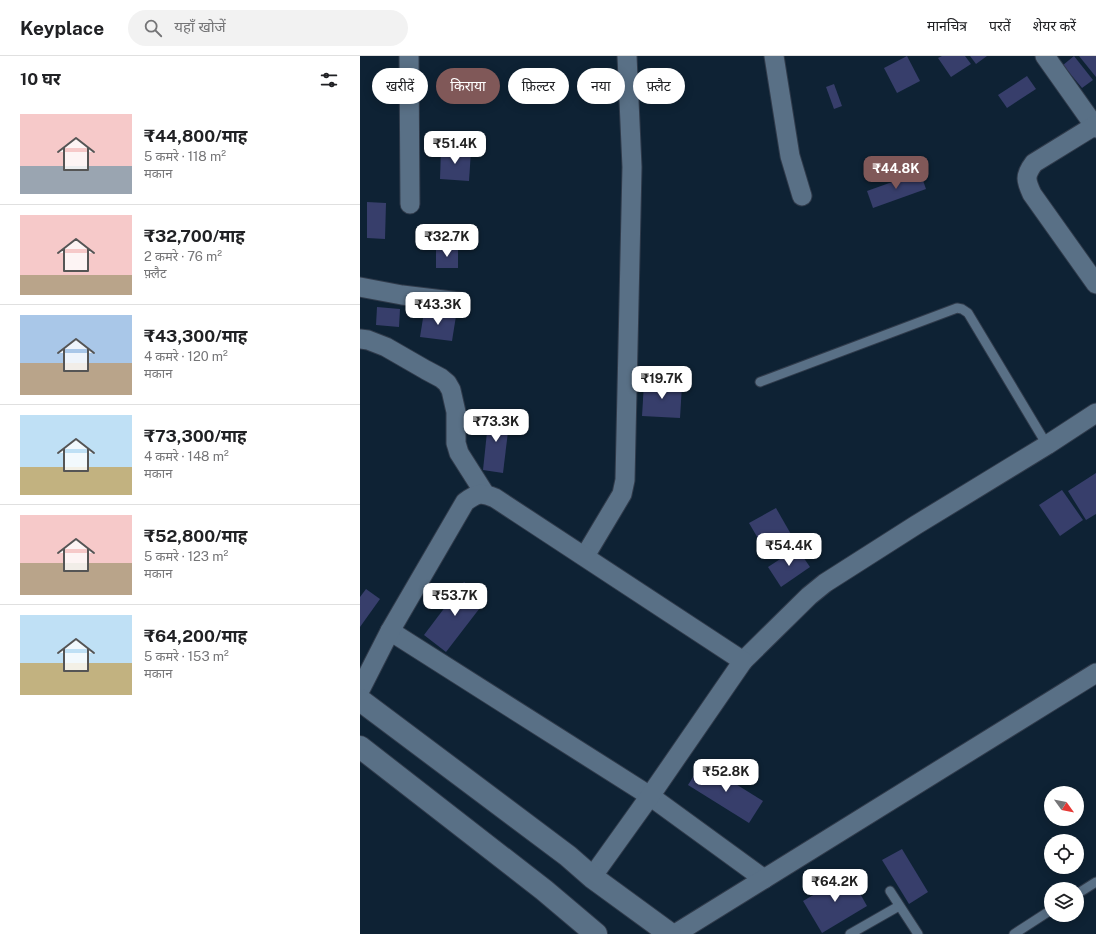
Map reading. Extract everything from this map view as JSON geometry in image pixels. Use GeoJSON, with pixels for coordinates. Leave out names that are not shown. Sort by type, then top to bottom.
{"type":"FeatureCollection","features":[{"type":"Feature","properties":{"kind":"street"},"geometry":{"type":"LineString","coordinates":[[409,56],[410,204]]}},
{"type":"Feature","properties":{"kind":"street"},"geometry":{"type":"LineString","coordinates":[[585,556],[622,494],[625,480],[632,167],[627,56]]}},
{"type":"Feature","properties":{"kind":"street"},"geometry":{"type":"LineString","coordinates":[[774,56],[790,156],[802,196]]}},
{"type":"Feature","properties":{"kind":"street"},"geometry":{"type":"LineString","coordinates":[[1045,56],[1095,127],[1034,164],[1028,170],[1026,180],[1032,194],[1096,284]]}},
{"type":"Feature","properties":{"kind":"street"},"geometry":{"type":"LineString","coordinates":[[360,287],[402,295],[460,302]]}},
{"type":"Feature","properties":{"kind":"street"},"geometry":{"type":"LineString","coordinates":[[360,339],[368,340],[386,347],[441,378],[447,383],[451,390],[456,412],[456,443],[459,453],[485,494]]}},
{"type":"Feature","properties":{"kind":"street"},"geometry":{"type":"LineString","coordinates":[[592,877],[743,661],[809,596],[825,583],[1047,445],[1096,412]]}},
{"type":"Feature","properties":{"kind":"street"},"geometry":{"type":"LineString","coordinates":[[360,690],[366,663],[390,631],[465,502],[474,495],[485,494],[496,498],[743,661]]}},
{"type":"Feature","properties":{"kind":"street"},"geometry":{"type":"LineString","coordinates":[[390,631],[650,796],[764,879]]}},
{"type":"Feature","properties":{"kind":"street"},"geometry":{"type":"LineString","coordinates":[[675,934],[1096,673]]}},
{"type":"Feature","properties":{"kind":"street"},"geometry":{"type":"LineString","coordinates":[[360,700],[568,856],[592,877],[670,934]]}},
{"type":"Feature","properties":{"kind":"street"},"geometry":{"type":"LineString","coordinates":[[360,747],[544,890],[596,934]]}},
{"type":"Feature","properties":{"kind":"lane"},"geometry":{"type":"LineString","coordinates":[[760,382],[957,308],[962,309],[968,313],[1047,445]]}},
{"type":"Feature","properties":{"kind":"lane"},"geometry":{"type":"LineString","coordinates":[[1084,890],[1096,882]]}},
{"type":"Feature","properties":{"kind":"lane"},"geometry":{"type":"LineString","coordinates":[[890,891],[918,934]]}},
{"type":"Feature","properties":{"kind":"lane"},"geometry":{"type":"LineString","coordinates":[[850,934],[899,906]]}},
{"type":"Feature","properties":{"kind":"lane"},"geometry":{"type":"LineString","coordinates":[[1014,934],[1044,915]]}},
{"type":"Feature","properties":{"kind":"building"},"geometry":{"type":"Polygon","coordinates":[[[907,56],[920,81],[897,93],[884,68],[907,56]]]}},
{"type":"Feature","properties":{"kind":"building"},"geometry":{"type":"Polygon","coordinates":[[[942,56],[965,56],[971,64],[951,77],[938,58],[942,56]]]}},
{"type":"Feature","properties":{"kind":"building"},"geometry":{"type":"Polygon","coordinates":[[[970,56],[987,56],[976,64],[970,56]]]}},
{"type":"Feature","properties":{"kind":"building"},"geometry":{"type":"Polygon","coordinates":[[[1074,56],[1093,80],[1082,88],[1063,65],[1074,56]]]}},
{"type":"Feature","properties":{"kind":"building"},"geometry":{"type":"Polygon","coordinates":[[[1079,56],[1096,56],[1096,77],[1079,56]]]}},
{"type":"Feature","properties":{"kind":"building"},"geometry":{"type":"Polygon","coordinates":[[[1027,76],[1036,89],[1007,108],[998,95],[1027,76]]]}},
{"type":"Feature","properties":{"kind":"building"},"geometry":{"type":"Polygon","coordinates":[[[834,84],[842,106],[834,109],[826,87],[834,84]]]}},
{"type":"Feature","properties":{"kind":"building"},"geometry":{"type":"Polygon","coordinates":[[[441,150],[471,151],[469,181],[440,179],[441,150]]]}},
{"type":"Feature","properties":{"kind":"building"},"geometry":{"type":"Polygon","coordinates":[[[920,172],[926,189],[873,208],[867,191],[920,172]]]}},
{"type":"Feature","properties":{"kind":"building"},"geometry":{"type":"Polygon","coordinates":[[[367,202],[386,203],[385,239],[367,238],[367,202]]]}},
{"type":"Feature","properties":{"kind":"building"},"geometry":{"type":"Polygon","coordinates":[[[436,248],[458,248],[458,268],[436,268],[436,248]]]}},
{"type":"Feature","properties":{"kind":"building"},"geometry":{"type":"Polygon","coordinates":[[[377,307],[400,309],[399,327],[376,325],[377,307]]]}},
{"type":"Feature","properties":{"kind":"building"},"geometry":{"type":"Polygon","coordinates":[[[424,312],[456,316],[452,341],[420,337],[424,312]]]}},
{"type":"Feature","properties":{"kind":"building"},"geometry":{"type":"Polygon","coordinates":[[[644,383],[682,385],[680,418],[642,416],[644,383]]]}},
{"type":"Feature","properties":{"kind":"building"},"geometry":{"type":"Polygon","coordinates":[[[489,413],[510,415],[503,473],[483,470],[489,413]]]}},
{"type":"Feature","properties":{"kind":"building"},"geometry":{"type":"Polygon","coordinates":[[[1096,473],[1096,514],[1086,520],[1068,491],[1096,473]]]}},
{"type":"Feature","properties":{"kind":"building"},"geometry":{"type":"Polygon","coordinates":[[[1062,490],[1083,520],[1060,536],[1039,505],[1062,490]]]}},
{"type":"Feature","properties":{"kind":"building"},"geometry":{"type":"Polygon","coordinates":[[[776,508],[796,543],[770,559],[749,523],[776,508]]]}},
{"type":"Feature","properties":{"kind":"building"},"geometry":{"type":"Polygon","coordinates":[[[797,548],[810,567],[781,587],[768,567],[797,548]]]}},
{"type":"Feature","properties":{"kind":"building"},"geometry":{"type":"Polygon","coordinates":[[[464,582],[486,600],[446,652],[424,635],[464,582]]]}},
{"type":"Feature","properties":{"kind":"building"},"geometry":{"type":"Polygon","coordinates":[[[366,589],[380,599],[360,627],[360,597],[366,589]]]}},
{"type":"Feature","properties":{"kind":"building"},"geometry":{"type":"Polygon","coordinates":[[[702,763],[763,801],[749,823],[688,785],[702,763]]]}},
{"type":"Feature","properties":{"kind":"building"},"geometry":{"type":"Polygon","coordinates":[[[902,849],[928,892],[909,904],[882,860],[902,849]]]}},
{"type":"Feature","properties":{"kind":"building"},"geometry":{"type":"Polygon","coordinates":[[[849,874],[867,906],[822,933],[803,901],[849,874]]]}}]}
